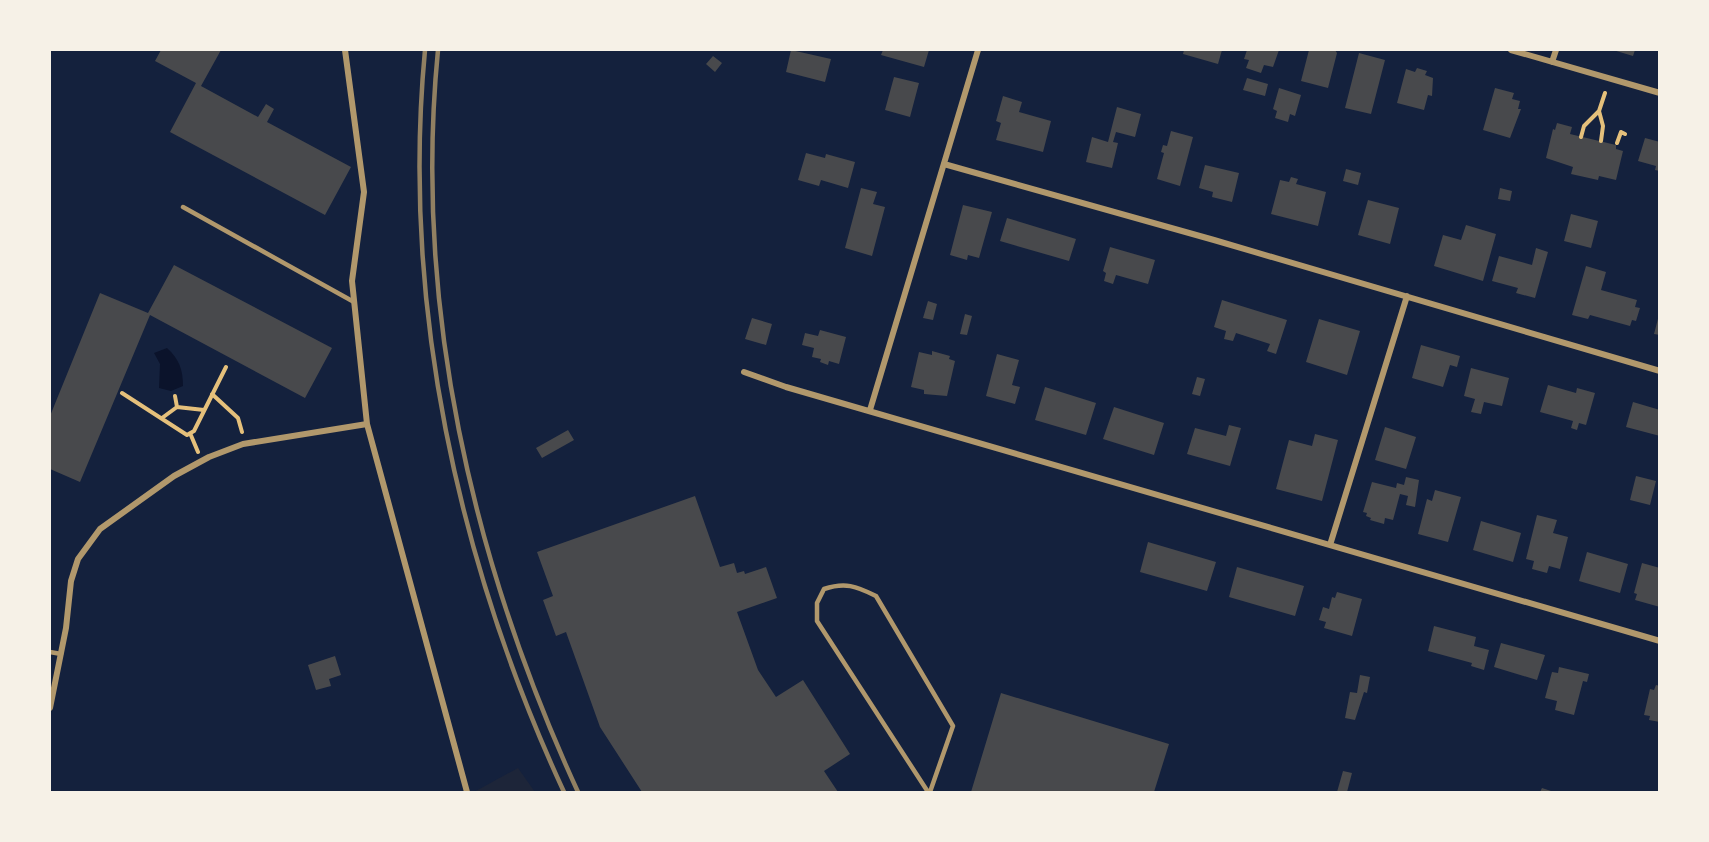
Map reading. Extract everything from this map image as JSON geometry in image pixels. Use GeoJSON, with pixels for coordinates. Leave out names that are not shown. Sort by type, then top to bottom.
{"type":"FeatureCollection","features":[{"type":"Feature","properties":{"kind":"street"},"geometry":{"type":"LineString","coordinates":[[345,50],[364,192],[352,281],[367,424],[466,792]]}},
{"type":"Feature","properties":{"kind":"street"},"geometry":{"type":"LineString","coordinates":[[870,410],[978,50]]}},
{"type":"Feature","properties":{"kind":"street"},"geometry":{"type":"LineString","coordinates":[[1511,50],[1659,93]]}},
{"type":"Feature","properties":{"kind":"street"},"geometry":{"type":"LineString","coordinates":[[1552,62],[1556,50]]}},
{"type":"Feature","properties":{"kind":"street"},"geometry":{"type":"LineString","coordinates":[[944,164],[1407,296],[1659,371]]}},
{"type":"Feature","properties":{"kind":"street"},"geometry":{"type":"LineString","coordinates":[[1330,545],[1407,296]]}},
{"type":"Feature","properties":{"kind":"street"},"geometry":{"type":"LineString","coordinates":[[744,372],[1659,641]]}},
{"type":"Feature","properties":{"kind":"street"},"geometry":{"type":"LineString","coordinates":[[50,708],[61,654],[71,581],[78,559],[88,543],[112,519],[201,460],[243,444],[367,424]]}},
{"type":"Feature","properties":{"kind":"lane"},"geometry":{"type":"LineString","coordinates":[[183,207],[354,302]]}},
{"type":"Feature","properties":{"kind":"lane"},"geometry":{"type":"LineString","coordinates":[[840,583],[856,586],[876,596],[953,726],[929,792],[817,621],[817,603],[824,589],[840,583]]}},
{"type":"Feature","properties":{"kind":"lane"},"geometry":{"type":"LineString","coordinates":[[50,652],[61,654]]}},
{"type":"Feature","properties":{"kind":"path"},"geometry":{"type":"LineString","coordinates":[[1581,137],[1584,126],[1599,111],[1605,93]]}},
{"type":"Feature","properties":{"kind":"path"},"geometry":{"type":"LineString","coordinates":[[1599,111],[1603,126],[1601,141]]}},
{"type":"Feature","properties":{"kind":"path"},"geometry":{"type":"LineString","coordinates":[[1617,143],[1621,132],[1625,134]]}},
{"type":"Feature","properties":{"kind":"path"},"geometry":{"type":"LineString","coordinates":[[122,393],[187,435],[194,431],[226,367]]}},
{"type":"Feature","properties":{"kind":"path"},"geometry":{"type":"LineString","coordinates":[[212,394],[238,418]]}},
{"type":"Feature","properties":{"kind":"path"},"geometry":{"type":"LineString","coordinates":[[175,396],[177,407]]}},
{"type":"Feature","properties":{"kind":"path"},"geometry":{"type":"LineString","coordinates":[[162,418],[177,407],[204,410]]}},
{"type":"Feature","properties":{"kind":"path"},"geometry":{"type":"LineString","coordinates":[[190,433],[201,460]]}},
{"type":"Feature","properties":{"kind":"shaded area"},"geometry":{"type":"Polygon","coordinates":[[[167,348],[177,360],[183,380],[183,386],[171,391],[159,388],[160,364],[154,353],[167,348]]]}},
{"type":"Feature","properties":{"kind":"shaded area"},"geometry":{"type":"Polygon","coordinates":[[[518,768],[535,792],[474,792],[518,768]]]}},
{"type":"Feature","properties":{"kind":"building"},"geometry":{"type":"Polygon","coordinates":[[[161,50],[221,50],[201,86],[258,117],[266,104],[274,109],[267,122],[351,167],[325,215],[170,132],[196,83],[155,61],[161,50]]]}},
{"type":"Feature","properties":{"kind":"building"},"geometry":{"type":"Polygon","coordinates":[[[791,50],[831,59],[825,82],[786,72],[791,50]]]}},
{"type":"Feature","properties":{"kind":"building"},"geometry":{"type":"Polygon","coordinates":[[[883,50],[929,50],[924,67],[881,55],[883,50]]]}},
{"type":"Feature","properties":{"kind":"building"},"geometry":{"type":"Polygon","coordinates":[[[1184,50],[1222,50],[1218,64],[1183,54],[1184,50]]]}},
{"type":"Feature","properties":{"kind":"building"},"geometry":{"type":"Polygon","coordinates":[[[1247,50],[1279,50],[1273,67],[1264,65],[1261,73],[1246,68],[1249,60],[1244,59],[1247,50]]]}},
{"type":"Feature","properties":{"kind":"building"},"geometry":{"type":"Polygon","coordinates":[[[1309,50],[1335,50],[1337,53],[1328,88],[1301,81],[1309,50]]]}},
{"type":"Feature","properties":{"kind":"building"},"geometry":{"type":"Polygon","coordinates":[[[1613,50],[1635,50],[1633,56],[1613,50]]]}},
{"type":"Feature","properties":{"kind":"building"},"geometry":{"type":"Polygon","coordinates":[[[1359,53],[1385,60],[1371,114],[1345,108],[1359,53]]]}},
{"type":"Feature","properties":{"kind":"building"},"geometry":{"type":"Polygon","coordinates":[[[713,56],[722,63],[715,72],[706,64],[713,56]]]}},
{"type":"Feature","properties":{"kind":"building"},"geometry":{"type":"Polygon","coordinates":[[[1417,68],[1427,71],[1425,75],[1433,78],[1432,96],[1428,95],[1424,110],[1397,103],[1406,69],[1415,72],[1417,68]]]}},
{"type":"Feature","properties":{"kind":"building"},"geometry":{"type":"Polygon","coordinates":[[[894,77],[919,83],[910,117],[885,110],[894,77]]]}},
{"type":"Feature","properties":{"kind":"building"},"geometry":{"type":"Polygon","coordinates":[[[1247,78],[1268,84],[1265,96],[1243,90],[1247,78]]]}},
{"type":"Feature","properties":{"kind":"building"},"geometry":{"type":"Polygon","coordinates":[[[1279,88],[1301,95],[1295,116],[1290,114],[1288,122],[1275,118],[1277,111],[1273,109],[1279,88]]]}},
{"type":"Feature","properties":{"kind":"building"},"geometry":{"type":"Polygon","coordinates":[[[1495,88],[1514,93],[1512,99],[1520,101],[1518,109],[1521,109],[1510,138],[1483,130],[1495,88]]]}},
{"type":"Feature","properties":{"kind":"building"},"geometry":{"type":"Polygon","coordinates":[[[1003,96],[1022,102],[1019,112],[1051,121],[1043,152],[996,140],[1001,123],[996,121],[1003,96]]]}},
{"type":"Feature","properties":{"kind":"building"},"geometry":{"type":"Polygon","coordinates":[[[1117,107],[1141,114],[1135,137],[1116,132],[1113,142],[1118,143],[1112,168],[1086,162],[1092,137],[1108,142],[1117,107]]]}},
{"type":"Feature","properties":{"kind":"building"},"geometry":{"type":"Polygon","coordinates":[[[1557,123],[1572,127],[1570,134],[1616,145],[1616,149],[1623,151],[1616,180],[1599,176],[1598,180],[1571,174],[1573,167],[1546,158],[1553,129],[1555,130],[1557,123]]]}},
{"type":"Feature","properties":{"kind":"building"},"geometry":{"type":"Polygon","coordinates":[[[1171,131],[1193,137],[1180,186],[1157,179],[1164,153],[1161,152],[1163,145],[1167,146],[1171,131]]]}},
{"type":"Feature","properties":{"kind":"building"},"geometry":{"type":"Polygon","coordinates":[[[1645,138],[1660,142],[1660,171],[1655,170],[1656,166],[1638,161],[1645,138]]]}},
{"type":"Feature","properties":{"kind":"building"},"geometry":{"type":"Polygon","coordinates":[[[806,153],[825,158],[826,154],[855,162],[848,188],[821,180],[819,186],[798,180],[806,153]]]}},
{"type":"Feature","properties":{"kind":"building"},"geometry":{"type":"Polygon","coordinates":[[[1205,165],[1239,173],[1232,202],[1212,197],[1213,192],[1199,188],[1205,165]]]}},
{"type":"Feature","properties":{"kind":"building"},"geometry":{"type":"Polygon","coordinates":[[[1346,169],[1361,173],[1358,185],[1343,181],[1346,169]]]}},
{"type":"Feature","properties":{"kind":"building"},"geometry":{"type":"Polygon","coordinates":[[[1291,177],[1298,179],[1296,184],[1326,192],[1318,226],[1271,214],[1280,180],[1289,182],[1291,177]]]}},
{"type":"Feature","properties":{"kind":"building"},"geometry":{"type":"Polygon","coordinates":[[[861,188],[877,192],[873,204],[885,207],[872,256],[845,248],[861,188]]]}},
{"type":"Feature","properties":{"kind":"building"},"geometry":{"type":"Polygon","coordinates":[[[1500,188],[1512,191],[1510,201],[1498,199],[1500,188]]]}},
{"type":"Feature","properties":{"kind":"building"},"geometry":{"type":"Polygon","coordinates":[[[1368,200],[1399,208],[1390,244],[1358,235],[1368,200]]]}},
{"type":"Feature","properties":{"kind":"building"},"geometry":{"type":"Polygon","coordinates":[[[963,205],[992,212],[979,258],[968,255],[967,260],[950,255],[963,205]]]}},
{"type":"Feature","properties":{"kind":"building"},"geometry":{"type":"Polygon","coordinates":[[[1571,214],[1598,221],[1591,248],[1564,241],[1571,214]]]}},
{"type":"Feature","properties":{"kind":"building"},"geometry":{"type":"Polygon","coordinates":[[[1007,218],[1076,239],[1069,261],[1000,241],[1007,218]]]}},
{"type":"Feature","properties":{"kind":"building"},"geometry":{"type":"Polygon","coordinates":[[[1466,225],[1496,234],[1483,281],[1434,266],[1443,235],[1461,240],[1466,225]]]}},
{"type":"Feature","properties":{"kind":"building"},"geometry":{"type":"Polygon","coordinates":[[[1110,247],[1155,260],[1148,284],[1116,275],[1113,284],[1104,281],[1106,273],[1103,271],[1110,247]]]}},
{"type":"Feature","properties":{"kind":"building"},"geometry":{"type":"Polygon","coordinates":[[[1536,248],[1548,252],[1535,298],[1516,293],[1518,288],[1492,281],[1499,256],[1532,265],[1536,248]]]}},
{"type":"Feature","properties":{"kind":"building"},"geometry":{"type":"Polygon","coordinates":[[[174,265],[332,348],[305,398],[150,315],[80,482],[50,469],[50,416],[100,293],[148,313],[174,265]]]}},
{"type":"Feature","properties":{"kind":"building"},"geometry":{"type":"Polygon","coordinates":[[[1586,266],[1606,272],[1601,290],[1637,300],[1635,307],[1640,308],[1636,321],[1632,320],[1630,326],[1590,315],[1588,319],[1572,315],[1586,266]]]}},
{"type":"Feature","properties":{"kind":"building"},"geometry":{"type":"Polygon","coordinates":[[[1222,300],[1287,320],[1276,354],[1267,351],[1270,344],[1236,333],[1233,341],[1224,339],[1226,331],[1214,327],[1222,300]]]}},
{"type":"Feature","properties":{"kind":"building"},"geometry":{"type":"Polygon","coordinates":[[[928,301],[937,304],[933,320],[923,318],[928,301]]]}},
{"type":"Feature","properties":{"kind":"building"},"geometry":{"type":"Polygon","coordinates":[[[965,314],[972,316],[967,335],[960,334],[965,314]]]}},
{"type":"Feature","properties":{"kind":"building"},"geometry":{"type":"Polygon","coordinates":[[[1660,315],[1660,335],[1654,334],[1660,315]]]}},
{"type":"Feature","properties":{"kind":"building"},"geometry":{"type":"Polygon","coordinates":[[[752,318],[772,324],[766,345],[745,339],[752,318]]]}},
{"type":"Feature","properties":{"kind":"building"},"geometry":{"type":"Polygon","coordinates":[[[1319,319],[1360,331],[1347,375],[1306,362],[1319,319]]]}},
{"type":"Feature","properties":{"kind":"building"},"geometry":{"type":"Polygon","coordinates":[[[820,330],[846,337],[839,364],[829,361],[828,365],[820,362],[821,359],[812,357],[814,348],[802,345],[805,333],[818,336],[820,330]]]}},
{"type":"Feature","properties":{"kind":"building"},"geometry":{"type":"Polygon","coordinates":[[[1421,345],[1460,356],[1457,367],[1450,365],[1443,387],[1412,378],[1421,345]]]}},
{"type":"Feature","properties":{"kind":"building"},"geometry":{"type":"Polygon","coordinates":[[[932,351],[950,356],[949,359],[955,361],[947,396],[924,394],[924,390],[911,387],[919,352],[932,355],[932,351]]]}},
{"type":"Feature","properties":{"kind":"building"},"geometry":{"type":"Polygon","coordinates":[[[997,354],[1019,360],[1012,385],[1020,387],[1015,404],[986,396],[997,354]]]}},
{"type":"Feature","properties":{"kind":"building"},"geometry":{"type":"Polygon","coordinates":[[[1471,368],[1509,378],[1502,406],[1484,402],[1481,414],[1471,412],[1475,399],[1464,396],[1471,368]]]}},
{"type":"Feature","properties":{"kind":"building"},"geometry":{"type":"Polygon","coordinates":[[[1197,377],[1205,379],[1200,396],[1192,394],[1197,377]]]}},
{"type":"Feature","properties":{"kind":"building"},"geometry":{"type":"Polygon","coordinates":[[[1548,385],[1576,393],[1577,388],[1595,393],[1586,425],[1579,423],[1577,430],[1571,428],[1573,421],[1540,412],[1548,385]]]}},
{"type":"Feature","properties":{"kind":"building"},"geometry":{"type":"Polygon","coordinates":[[[1045,387],[1096,403],[1086,435],[1035,420],[1045,387]]]}},
{"type":"Feature","properties":{"kind":"building"},"geometry":{"type":"Polygon","coordinates":[[[1633,402],[1660,410],[1660,436],[1626,427],[1633,402]]]}},
{"type":"Feature","properties":{"kind":"building"},"geometry":{"type":"Polygon","coordinates":[[[1114,407],[1164,423],[1154,455],[1103,439],[1114,407]]]}},
{"type":"Feature","properties":{"kind":"building"},"geometry":{"type":"Polygon","coordinates":[[[1229,425],[1241,428],[1230,466],[1187,454],[1195,428],[1226,436],[1229,425]]]}},
{"type":"Feature","properties":{"kind":"building"},"geometry":{"type":"Polygon","coordinates":[[[1385,427],[1416,437],[1406,469],[1375,460],[1385,427]]]}},
{"type":"Feature","properties":{"kind":"building"},"geometry":{"type":"Polygon","coordinates":[[[568,430],[574,440],[542,458],[536,448],[568,430]]]}},
{"type":"Feature","properties":{"kind":"building"},"geometry":{"type":"Polygon","coordinates":[[[1315,434],[1338,440],[1322,501],[1276,489],[1289,440],[1312,446],[1315,434]]]}},
{"type":"Feature","properties":{"kind":"building"},"geometry":{"type":"Polygon","coordinates":[[[1636,476],[1656,481],[1650,505],[1630,500],[1636,476]]]}},
{"type":"Feature","properties":{"kind":"building"},"geometry":{"type":"Polygon","coordinates":[[[1406,477],[1419,480],[1415,507],[1406,505],[1408,496],[1400,494],[1393,520],[1385,518],[1384,524],[1370,520],[1371,518],[1366,516],[1367,513],[1363,512],[1372,482],[1396,488],[1397,483],[1404,485],[1406,477]]]}},
{"type":"Feature","properties":{"kind":"building"},"geometry":{"type":"Polygon","coordinates":[[[1435,490],[1461,497],[1448,542],[1418,534],[1427,499],[1432,501],[1435,490]]]}},
{"type":"Feature","properties":{"kind":"building"},"geometry":{"type":"Polygon","coordinates":[[[695,496],[720,567],[734,563],[737,573],[744,571],[745,574],[766,567],[777,598],[737,612],[758,670],[776,697],[803,680],[850,754],[824,771],[838,792],[642,792],[600,727],[566,632],[556,636],[543,600],[553,596],[537,552],[695,496]]]}},
{"type":"Feature","properties":{"kind":"building"},"geometry":{"type":"Polygon","coordinates":[[[1537,515],[1557,520],[1553,533],[1568,537],[1560,569],[1549,566],[1547,573],[1532,569],[1534,561],[1526,559],[1537,515]]]}},
{"type":"Feature","properties":{"kind":"building"},"geometry":{"type":"Polygon","coordinates":[[[1481,521],[1521,533],[1513,562],[1473,550],[1481,521]]]}},
{"type":"Feature","properties":{"kind":"building"},"geometry":{"type":"Polygon","coordinates":[[[1148,542],[1216,562],[1207,591],[1140,572],[1148,542]]]}},
{"type":"Feature","properties":{"kind":"building"},"geometry":{"type":"Polygon","coordinates":[[[1587,552],[1628,564],[1620,593],[1579,581],[1587,552]]]}},
{"type":"Feature","properties":{"kind":"building"},"geometry":{"type":"Polygon","coordinates":[[[1642,563],[1660,568],[1660,607],[1635,600],[1637,594],[1634,593],[1642,563]]]}},
{"type":"Feature","properties":{"kind":"building"},"geometry":{"type":"Polygon","coordinates":[[[1237,567],[1304,586],[1295,616],[1229,597],[1237,567]]]}},
{"type":"Feature","properties":{"kind":"building"},"geometry":{"type":"Polygon","coordinates":[[[1337,592],[1362,599],[1352,636],[1324,628],[1326,622],[1319,620],[1323,607],[1329,609],[1332,597],[1335,598],[1337,592]]]}},
{"type":"Feature","properties":{"kind":"building"},"geometry":{"type":"Polygon","coordinates":[[[1434,626],[1476,637],[1474,646],[1489,650],[1484,670],[1471,666],[1472,663],[1428,651],[1434,626]]]}},
{"type":"Feature","properties":{"kind":"building"},"geometry":{"type":"Polygon","coordinates":[[[1501,643],[1545,655],[1537,680],[1494,667],[1501,643]]]}},
{"type":"Feature","properties":{"kind":"building"},"geometry":{"type":"Polygon","coordinates":[[[335,656],[341,675],[329,679],[331,686],[316,690],[308,665],[335,656]]]}},
{"type":"Feature","properties":{"kind":"building"},"geometry":{"type":"Polygon","coordinates":[[[1559,667],[1589,674],[1587,682],[1583,681],[1574,715],[1555,710],[1557,701],[1545,698],[1552,672],[1558,673],[1559,667]]]}},
{"type":"Feature","properties":{"kind":"building"},"geometry":{"type":"Polygon","coordinates":[[[1360,675],[1370,677],[1367,693],[1364,692],[1355,720],[1345,718],[1350,692],[1357,693],[1360,675]]]}},
{"type":"Feature","properties":{"kind":"building"},"geometry":{"type":"Polygon","coordinates":[[[1656,685],[1660,686],[1660,722],[1649,720],[1650,716],[1644,715],[1650,689],[1654,690],[1656,685]]]}},
{"type":"Feature","properties":{"kind":"building"},"geometry":{"type":"Polygon","coordinates":[[[1001,693],[1169,744],[1154,792],[971,792],[1001,693]]]}},
{"type":"Feature","properties":{"kind":"building"},"geometry":{"type":"Polygon","coordinates":[[[1343,771],[1352,773],[1347,792],[1337,792],[1343,771]]]}},
{"type":"Feature","properties":{"kind":"building"},"geometry":{"type":"Polygon","coordinates":[[[1542,788],[1554,792],[1540,792],[1542,788]]]}},
{"type":"Feature","properties":{"kind":"railway"},"geometry":{"type":"LineString","coordinates":[[425,50],[420,145],[422,240],[430,336],[446,430],[467,523],[494,615],[527,705],[564,792]]}},
{"type":"Feature","properties":{"kind":"railway"},"geometry":{"type":"LineString","coordinates":[[438,50],[432,145],[434,241],[443,336],[459,430],[481,523],[508,615],[541,704],[578,792]]}}]}
